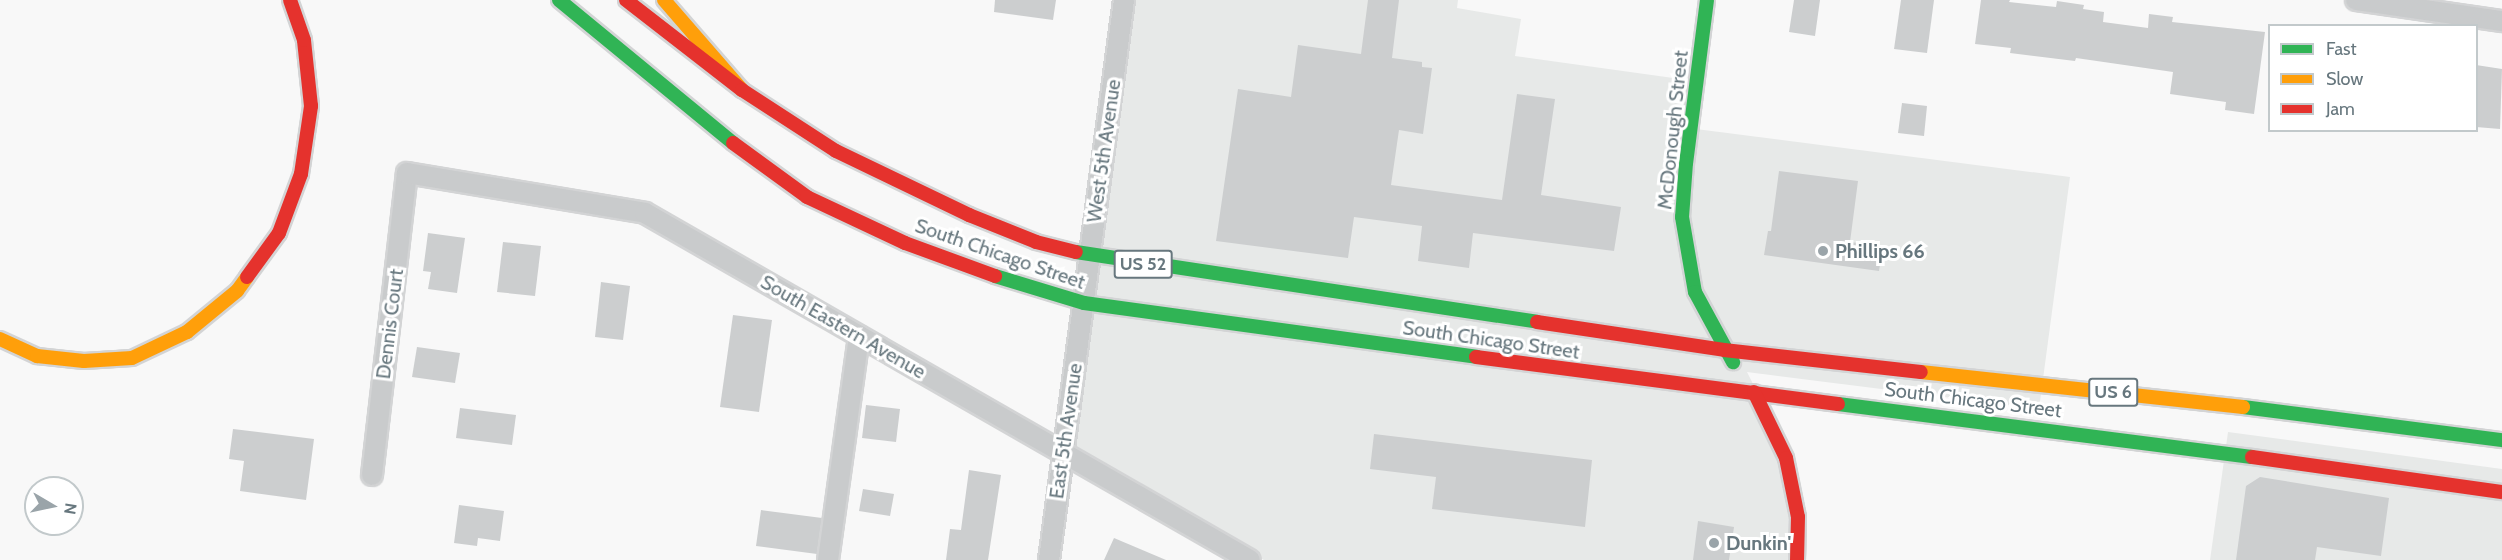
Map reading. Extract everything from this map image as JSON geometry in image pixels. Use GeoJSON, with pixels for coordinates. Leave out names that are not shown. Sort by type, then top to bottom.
{"type":"FeatureCollection","features":[{"type":"Feature","properties":{"kind":"main road"},"geometry":{"type":"LineString","coordinates":[[0,339],[38,356],[84,361],[132,358],[187,332],[237,291],[279,233],[301,174],[311,106],[304,40],[290,0]]}},
{"type":"Feature","properties":{"kind":"main road","name":"South Chicago Street"},"geometry":{"type":"LineString","coordinates":[[559,0],[717,131],[807,197],[905,243],[988,274],[1084,303],[1613,376],[1754,392],[2502,492]]}},
{"type":"Feature","properties":{"kind":"main road","name":"South Chicago Street"},"geometry":{"type":"LineString","coordinates":[[626,0],[742,90],[836,151],[948,205],[1036,242],[1090,256],[1724,350],[2225,405],[2502,440]]}},
{"type":"Feature","properties":{"kind":"main road"},"geometry":{"type":"LineString","coordinates":[[664,0],[742,90]]}},
{"type":"Feature","properties":{"kind":"main road","name":"McDonough Street"},"geometry":{"type":"LineString","coordinates":[[1707,0],[1686,163],[1682,217],[1695,292],[1724,350],[1754,392],[1786,458],[1798,517],[1797,560]]}},
{"type":"Feature","properties":{"kind":"street","name":"West 5th Avenue"},"geometry":{"type":"LineString","coordinates":[[1084,303],[1124,0]]}},
{"type":"Feature","properties":{"kind":"street"},"geometry":{"type":"LineString","coordinates":[[2356,0],[2502,21]]}},
{"type":"Feature","properties":{"kind":"street","name":"South Eastern Avenue"},"geometry":{"type":"LineString","coordinates":[[407,173],[645,213],[1250,560]]}},
{"type":"Feature","properties":{"kind":"street","name":"Dennis Court"},"geometry":{"type":"LineString","coordinates":[[372,475],[407,173]]}},
{"type":"Feature","properties":{"kind":"street","name":"East 5th Avenue"},"geometry":{"type":"LineString","coordinates":[[1048,560],[1084,303]]}},
{"type":"Feature","properties":{"kind":"street"},"geometry":{"type":"LineString","coordinates":[[828,560],[859,336]]}},
{"type":"Feature","properties":{"kind":"shaded area"},"geometry":{"type":"Polygon","coordinates":[[[1130,0],[1458,0],[1457,8],[1521,19],[1515,56],[1702,82],[1696,129],[2070,177],[2039,409],[1747,372],[1790,457],[1802,560],[1264,560],[1070,453],[1130,0]]]}},
{"type":"Feature","properties":{"kind":"shaded area"},"geometry":{"type":"Polygon","coordinates":[[[2228,432],[2502,469],[2502,560],[2210,560],[2228,432]]]}},
{"type":"Feature","properties":{"kind":"building"},"geometry":{"type":"Polygon","coordinates":[[[995,0],[1056,0],[1053,20],[994,12],[995,0]]]}},
{"type":"Feature","properties":{"kind":"building"},"geometry":{"type":"Polygon","coordinates":[[[1368,0],[1399,0],[1392,58],[1422,62],[1422,67],[1432,68],[1423,134],[1399,130],[1391,185],[1502,200],[1517,94],[1555,99],[1541,195],[1621,207],[1614,251],[1473,233],[1469,268],[1418,261],[1422,226],[1354,217],[1348,258],[1216,241],[1238,89],[1291,97],[1298,45],[1361,54],[1368,0]]]}},
{"type":"Feature","properties":{"kind":"building"},"geometry":{"type":"Polygon","coordinates":[[[1794,0],[1820,0],[1815,36],[1789,32],[1794,0]]]}},
{"type":"Feature","properties":{"kind":"building"},"geometry":{"type":"Polygon","coordinates":[[[1901,0],[1934,0],[1927,53],[1894,49],[1901,0]]]}},
{"type":"Feature","properties":{"kind":"building"},"geometry":{"type":"Polygon","coordinates":[[[1981,0],[2010,0],[2009,2],[2056,7],[2057,1],[2084,5],[2083,9],[2104,12],[2103,22],[2148,28],[2149,14],[2173,17],[2172,22],[2265,32],[2254,114],[2225,110],[2226,102],[2170,94],[2173,72],[2076,58],[2075,61],[2010,53],[2011,48],[1975,44],[1981,0]]]}},
{"type":"Feature","properties":{"kind":"building"},"geometry":{"type":"Polygon","coordinates":[[[2478,65],[2502,69],[2500,129],[2478,127],[2478,65]]]}},
{"type":"Feature","properties":{"kind":"building"},"geometry":{"type":"Polygon","coordinates":[[[1902,103],[1927,106],[1924,136],[1898,133],[1902,103]]]}},
{"type":"Feature","properties":{"kind":"building"},"geometry":{"type":"Polygon","coordinates":[[[1779,171],[1858,181],[1850,242],[1883,246],[1879,271],[1764,255],[1768,231],[1771,231],[1779,171]]]}},
{"type":"Feature","properties":{"kind":"building"},"geometry":{"type":"Polygon","coordinates":[[[428,233],[465,238],[457,293],[428,289],[431,272],[423,271],[428,233]]]}},
{"type":"Feature","properties":{"kind":"building"},"geometry":{"type":"Polygon","coordinates":[[[503,242],[541,246],[535,296],[497,292],[503,242]]]}},
{"type":"Feature","properties":{"kind":"building"},"geometry":{"type":"Polygon","coordinates":[[[601,282],[630,286],[623,340],[595,337],[601,282]]]}},
{"type":"Feature","properties":{"kind":"building"},"geometry":{"type":"Polygon","coordinates":[[[733,315],[772,320],[759,412],[720,407],[733,315]]]}},
{"type":"Feature","properties":{"kind":"building"},"geometry":{"type":"Polygon","coordinates":[[[417,347],[460,353],[455,383],[412,377],[417,347]]]}},
{"type":"Feature","properties":{"kind":"building"},"geometry":{"type":"Polygon","coordinates":[[[866,405],[900,409],[896,442],[862,438],[866,405]]]}},
{"type":"Feature","properties":{"kind":"building"},"geometry":{"type":"Polygon","coordinates":[[[460,408],[516,415],[512,445],[456,438],[460,408]]]}},
{"type":"Feature","properties":{"kind":"building"},"geometry":{"type":"Polygon","coordinates":[[[233,429],[314,439],[306,500],[240,491],[244,461],[229,459],[233,429]]]}},
{"type":"Feature","properties":{"kind":"building"},"geometry":{"type":"Polygon","coordinates":[[[1374,434],[1592,460],[1585,527],[1432,509],[1436,477],[1370,469],[1374,434]]]}},
{"type":"Feature","properties":{"kind":"building"},"geometry":{"type":"Polygon","coordinates":[[[969,470],[1001,475],[988,560],[946,560],[950,529],[961,530],[969,470]]]}},
{"type":"Feature","properties":{"kind":"building"},"geometry":{"type":"Polygon","coordinates":[[[2260,477],[2389,498],[2381,556],[2317,547],[2315,560],[2236,560],[2246,486],[2260,477]]]}},
{"type":"Feature","properties":{"kind":"building"},"geometry":{"type":"Polygon","coordinates":[[[863,489],[894,494],[890,516],[859,511],[863,489]]]}},
{"type":"Feature","properties":{"kind":"building"},"geometry":{"type":"Polygon","coordinates":[[[459,505],[504,511],[500,541],[478,538],[477,546],[454,543],[459,505]]]}},
{"type":"Feature","properties":{"kind":"building"},"geometry":{"type":"Polygon","coordinates":[[[761,510],[822,518],[817,554],[756,546],[761,510]]]}},
{"type":"Feature","properties":{"kind":"building","name":"Dunkin'"},"geometry":{"type":"Polygon","coordinates":[[[1698,521],[1734,527],[1729,560],[1693,560],[1698,521]]]}},
{"type":"Feature","properties":{"kind":"building"},"geometry":{"type":"Polygon","coordinates":[[[1114,538],[1166,560],[1104,560],[1114,538]]]}},
{"type":"Feature","properties":{"kind":"traffic: fast"},"geometry":{"type":"LineString","coordinates":[[559,0],[733,143]]}},
{"type":"Feature","properties":{"kind":"traffic: fast"},"geometry":{"type":"LineString","coordinates":[[1707,0],[1686,163],[1682,217],[1695,292],[1733,362]]}},
{"type":"Feature","properties":{"kind":"traffic: fast"},"geometry":{"type":"LineString","coordinates":[[1076,252],[1537,322]]}},
{"type":"Feature","properties":{"kind":"traffic: fast"},"geometry":{"type":"LineString","coordinates":[[995,276],[1084,303],[1476,357]]}},
{"type":"Feature","properties":{"kind":"traffic: fast"},"geometry":{"type":"LineString","coordinates":[[1838,404],[2252,457]]}},
{"type":"Feature","properties":{"kind":"traffic: fast"},"geometry":{"type":"LineString","coordinates":[[2243,407],[2502,440]]}},
{"type":"Feature","properties":{"kind":"traffic: slow"},"geometry":{"type":"LineString","coordinates":[[664,0],[742,90]]}},
{"type":"Feature","properties":{"kind":"traffic: slow"},"geometry":{"type":"LineString","coordinates":[[0,339],[37,356],[84,361],[132,358],[187,332],[237,291],[247,277]]}},
{"type":"Feature","properties":{"kind":"traffic: slow"},"geometry":{"type":"LineString","coordinates":[[1921,372],[2243,407]]}},
{"type":"Feature","properties":{"kind":"traffic: jam"},"geometry":{"type":"LineString","coordinates":[[247,277],[279,233],[301,174],[311,106],[304,40],[290,0]]}},
{"type":"Feature","properties":{"kind":"traffic: jam"},"geometry":{"type":"LineString","coordinates":[[626,0],[742,90],[836,151],[969,215],[1036,242],[1076,252]]}},
{"type":"Feature","properties":{"kind":"traffic: jam"},"geometry":{"type":"LineString","coordinates":[[733,143],[807,197],[905,243],[995,276]]}},
{"type":"Feature","properties":{"kind":"traffic: jam"},"geometry":{"type":"LineString","coordinates":[[1537,322],[1724,350],[1921,372]]}},
{"type":"Feature","properties":{"kind":"traffic: jam"},"geometry":{"type":"LineString","coordinates":[[1476,357],[1838,404]]}},
{"type":"Feature","properties":{"kind":"traffic: jam"},"geometry":{"type":"LineString","coordinates":[[1754,392],[1786,458],[1798,517],[1797,560]]}},
{"type":"Feature","properties":{"kind":"traffic: jam"},"geometry":{"type":"LineString","coordinates":[[2252,457],[2502,492]]}},
{"type":"Feature","properties":{"kind":"place","name":"Phillips 66"},"geometry":{"type":"Point","coordinates":[1823,251]}},
{"type":"Feature","properties":{"kind":"place","name":"Dunkin'"},"geometry":{"type":"Point","coordinates":[1714,543]}}]}
